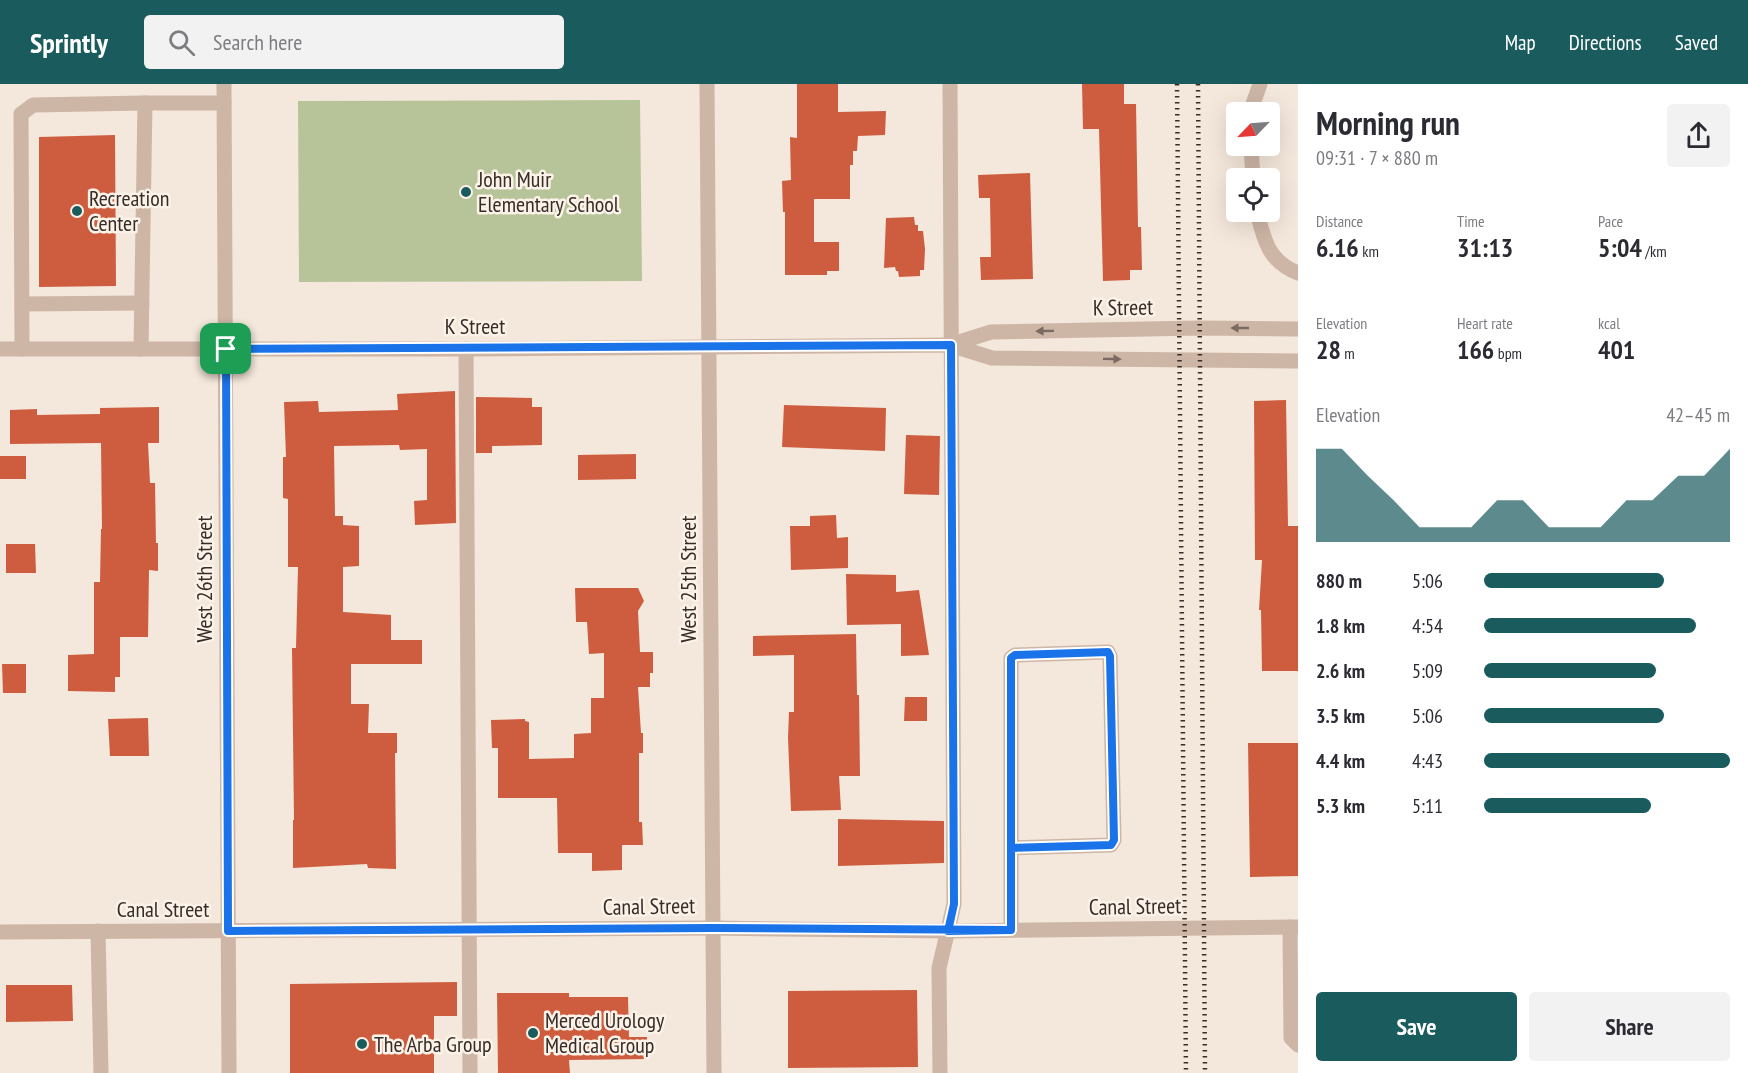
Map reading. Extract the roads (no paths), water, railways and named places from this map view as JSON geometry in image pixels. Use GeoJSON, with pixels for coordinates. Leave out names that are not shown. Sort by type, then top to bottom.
{"type":"FeatureCollection","features":[{"type":"Feature","properties":{"kind":"street","name":"West 26th Street"},"geometry":{"type":"LineString","coordinates":[[224,84],[229,1073]]}},
{"type":"Feature","properties":{"kind":"street","name":"West 25th Street"},"geometry":{"type":"LineString","coordinates":[[707,84],[714,1073]]}},
{"type":"Feature","properties":{"kind":"street"},"geometry":{"type":"LineString","coordinates":[[940,1073],[939,968],[954,904],[950,84]]}},
{"type":"Feature","properties":{"kind":"street"},"geometry":{"type":"LineString","coordinates":[[1254,102],[1260,84]]}},
{"type":"Feature","properties":{"kind":"street"},"geometry":{"type":"LineString","coordinates":[[141,349],[145,103]]}},
{"type":"Feature","properties":{"kind":"street"},"geometry":{"type":"LineString","coordinates":[[22,349],[21,114],[33,105],[224,103]]}},
{"type":"Feature","properties":{"kind":"street"},"geometry":{"type":"LineString","coordinates":[[1260,222],[1265,244],[1284,268],[1298,273]]}},
{"type":"Feature","properties":{"kind":"street"},"geometry":{"type":"LineString","coordinates":[[22,304],[142,303]]}},
{"type":"Feature","properties":{"kind":"street","name":"K Street"},"geometry":{"type":"LineString","coordinates":[[0,349],[709,348],[951,345],[991,332],[1199,328],[1298,329]]}},
{"type":"Feature","properties":{"kind":"street","name":"K Street"},"geometry":{"type":"LineString","coordinates":[[951,345],[993,358],[1298,361]]}},
{"type":"Feature","properties":{"kind":"street"},"geometry":{"type":"LineString","coordinates":[[466,349],[470,1073]]}},
{"type":"Feature","properties":{"kind":"street"},"geometry":{"type":"LineString","coordinates":[[1011,848],[1111,845],[1114,840],[1110,656],[1108,652],[1015,655],[1011,658],[1011,848],[1011,930]]}},
{"type":"Feature","properties":{"kind":"street"},"geometry":{"type":"LineString","coordinates":[[1294,927],[1291,1038],[1298,1045]]}},
{"type":"Feature","properties":{"kind":"street","name":"Canal Street"},"geometry":{"type":"LineString","coordinates":[[0,932],[712,928],[948,931],[1294,927]]}},
{"type":"Feature","properties":{"kind":"street"},"geometry":{"type":"LineString","coordinates":[[98,931],[101,1073]]}},
{"type":"Feature","properties":{"kind":"railway"},"geometry":{"type":"LineString","coordinates":[[1177,84],[1186,1073]]}},
{"type":"Feature","properties":{"kind":"railway"},"geometry":{"type":"LineString","coordinates":[[1198,84],[1205,1073]]}},
{"type":"Feature","properties":{"kind":"place","name":"John Muir Elementary School"},"geometry":{"type":"Point","coordinates":[466,192]}},
{"type":"Feature","properties":{"kind":"place","name":"Recreation Center"},"geometry":{"type":"Point","coordinates":[77,211]}},
{"type":"Feature","properties":{"kind":"place","name":"Merced Urology Medical Group"},"geometry":{"type":"Point","coordinates":[533,1033]}},
{"type":"Feature","properties":{"kind":"place","name":"The Arba Group"},"geometry":{"type":"Point","coordinates":[362,1044]}}]}
